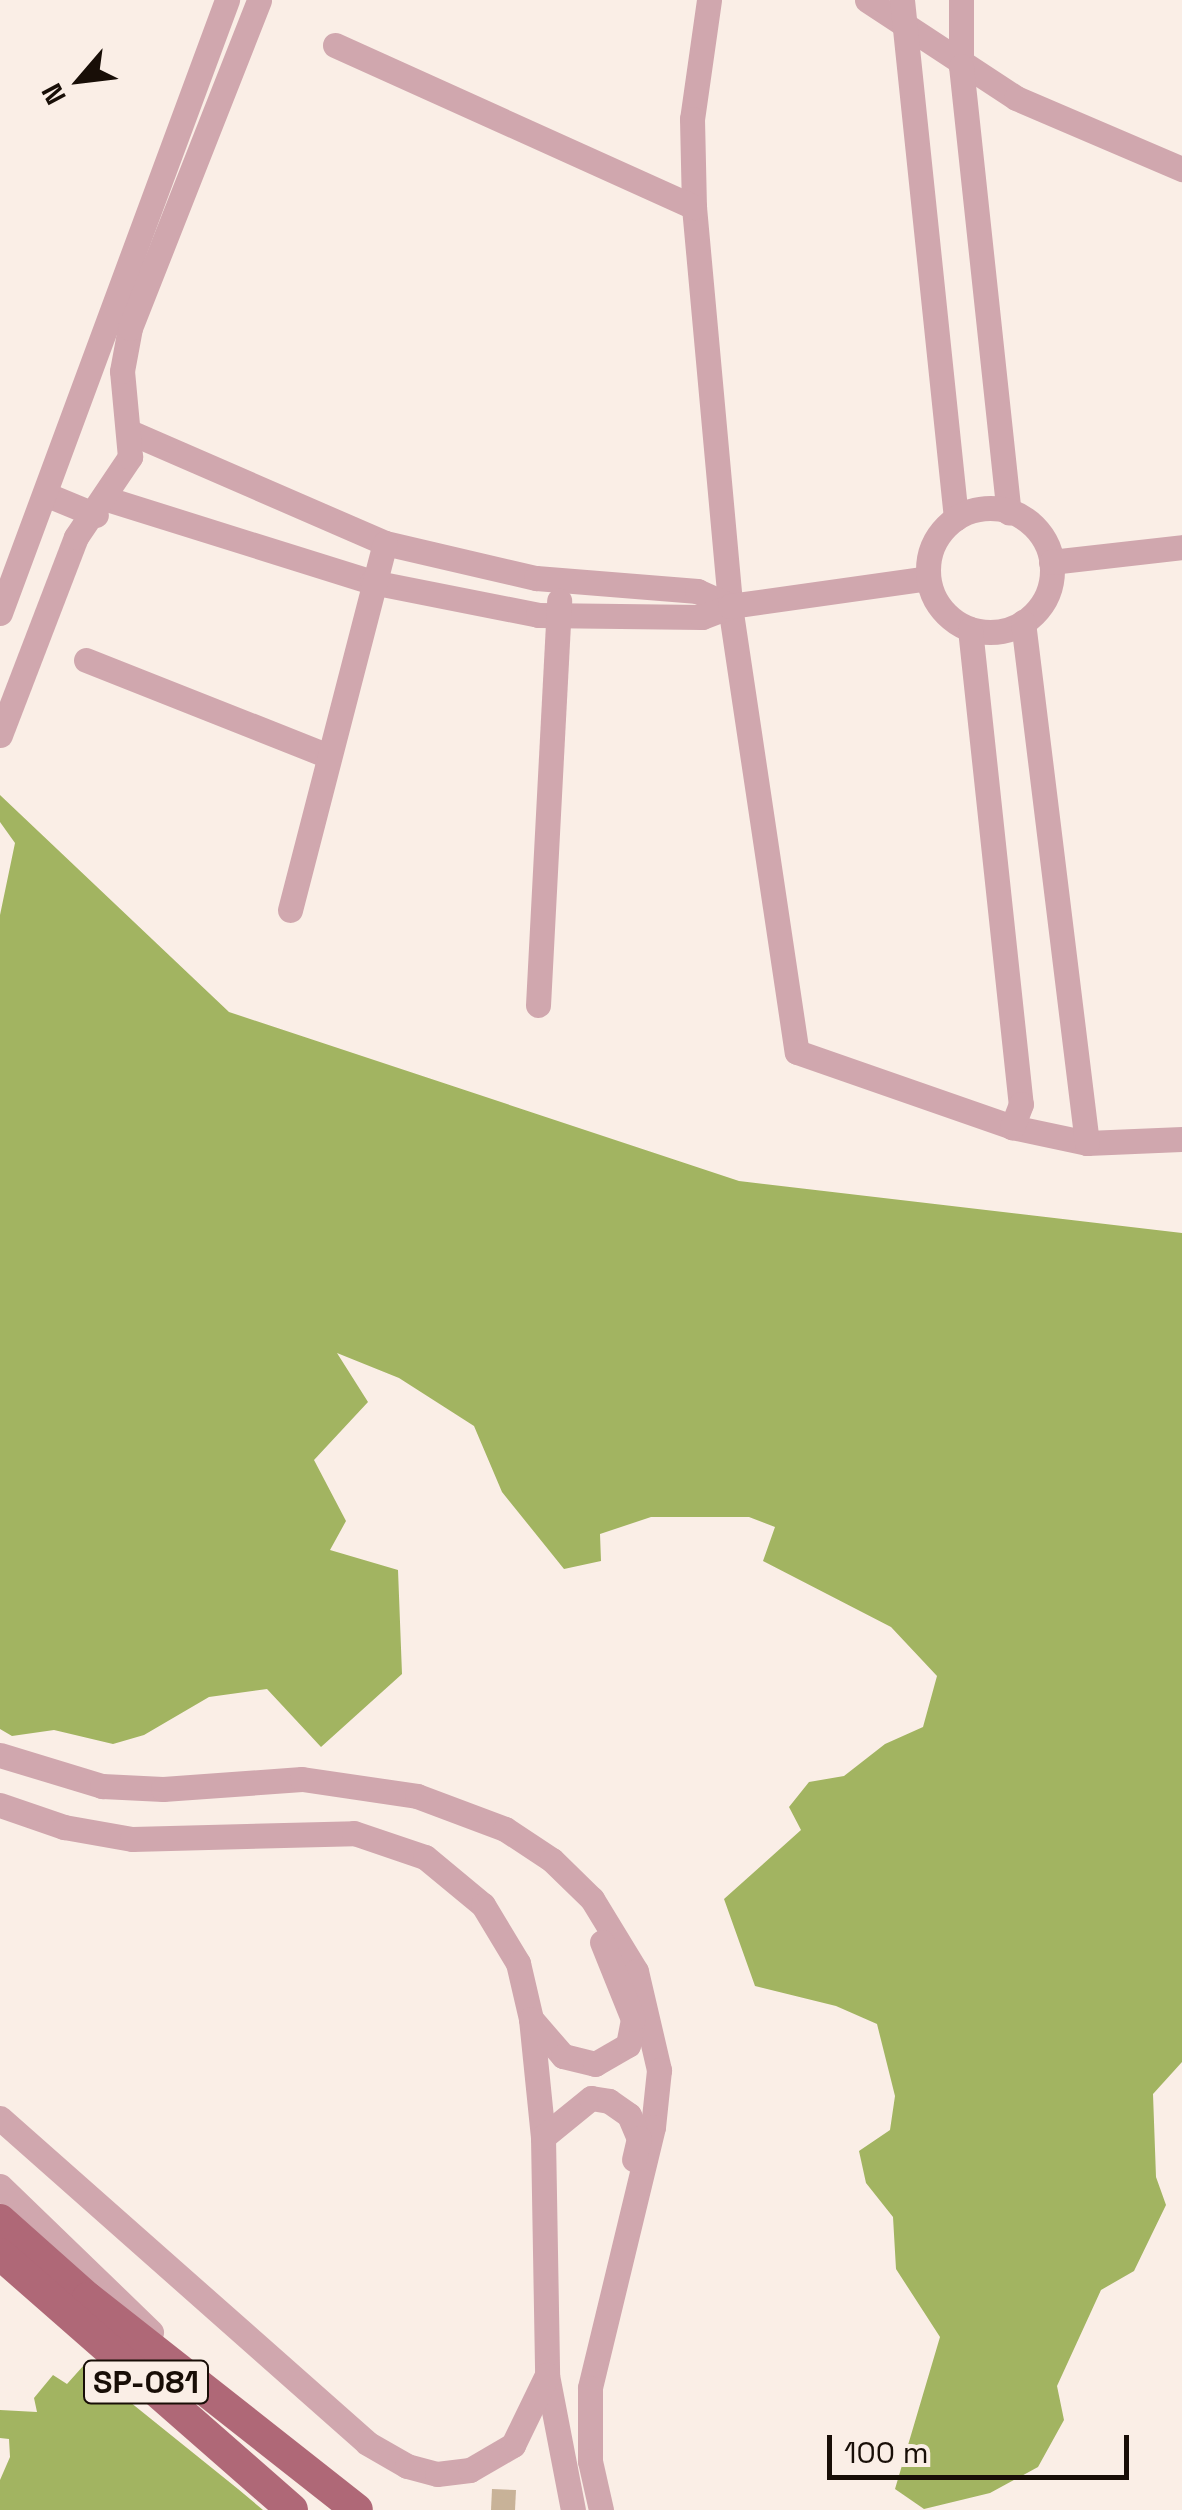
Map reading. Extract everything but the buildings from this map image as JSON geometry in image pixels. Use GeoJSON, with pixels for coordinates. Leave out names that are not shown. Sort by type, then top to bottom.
{"type":"FeatureCollection","features":[{"type":"Feature","properties":{"kind":"main road"},"geometry":{"type":"LineString","coordinates":[[0,2220],[356,2509]]}},
{"type":"Feature","properties":{"kind":"main road","name":"SP-081"},"geometry":{"type":"LineString","coordinates":[[0,2254],[292,2510]]}},
{"type":"Feature","properties":{"kind":"street"},"geometry":{"type":"LineString","coordinates":[[0,613],[227,0]]}},
{"type":"Feature","properties":{"kind":"street"},"geometry":{"type":"LineString","coordinates":[[0,735],[76,537],[126,468],[130,328],[259,0]]}},
{"type":"Feature","properties":{"kind":"street"},"geometry":{"type":"LineString","coordinates":[[709,0],[692,118],[694,207],[730,606],[797,1052],[1012,1127],[1087,1143],[1182,1139]]}},
{"type":"Feature","properties":{"kind":"street"},"geometry":{"type":"LineString","coordinates":[[867,0],[903,12],[961,66],[1016,98],[1182,169]]}},
{"type":"Feature","properties":{"kind":"street"},"geometry":{"type":"LineString","coordinates":[[961,0],[961,66],[1009,512]]}},
{"type":"Feature","properties":{"kind":"street"},"geometry":{"type":"LineString","coordinates":[[903,12],[956,518]]}},
{"type":"Feature","properties":{"kind":"street"},"geometry":{"type":"LineString","coordinates":[[334,45],[694,207]]}},
{"type":"Feature","properties":{"kind":"street"},"geometry":{"type":"LineString","coordinates":[[82,398],[98,394],[128,422],[385,543],[562,581],[696,591],[730,606]]}},
{"type":"Feature","properties":{"kind":"street"},"geometry":{"type":"LineString","coordinates":[[45,494],[372,582],[556,616],[702,617],[730,606],[928,578]]}},
{"type":"Feature","properties":{"kind":"street"},"geometry":{"type":"LineString","coordinates":[[982,508],[1009,512],[1032,526],[1051,562],[1043,603],[1024,622],[998,632],[970,629],[946,615],[928,578],[936,538],[956,518],[982,508]]}},
{"type":"Feature","properties":{"kind":"street"},"geometry":{"type":"LineString","coordinates":[[290,910],[385,543]]}},
{"type":"Feature","properties":{"kind":"street"},"geometry":{"type":"LineString","coordinates":[[1051,562],[1182,548]]}},
{"type":"Feature","properties":{"kind":"street"},"geometry":{"type":"LineString","coordinates":[[538,1005],[556,616],[562,581]]}},
{"type":"Feature","properties":{"kind":"street"},"geometry":{"type":"LineString","coordinates":[[1024,622],[1087,1143]]}},
{"type":"Feature","properties":{"kind":"street"},"geometry":{"type":"LineString","coordinates":[[970,629],[1022,1104],[1012,1127]]}},
{"type":"Feature","properties":{"kind":"street"},"geometry":{"type":"LineString","coordinates":[[86,660],[329,756]]}},
{"type":"Feature","properties":{"kind":"street"},"geometry":{"type":"LineString","coordinates":[[0,1755],[71,1780],[132,1789],[264,1779],[379,1787],[480,1816],[552,1860],[608,1922],[646,1997],[660,2070],[617,2268]]}},
{"type":"Feature","properties":{"kind":"street"},"geometry":{"type":"LineString","coordinates":[[0,1805],[64,1827],[132,1839],[328,1831],[402,1846],[446,1870],[483,1905],[518,1963],[531,2019],[543,2137],[546,2375],[573,2510]]}},
{"type":"Feature","properties":{"kind":"street"},"geometry":{"type":"LineString","coordinates":[[531,2019],[563,2056],[595,2064],[628,2045],[634,2019],[607,1950],[552,1860]]}},
{"type":"Feature","properties":{"kind":"street"},"geometry":{"type":"LineString","coordinates":[[543,2137],[591,2098],[629,2114],[639,2138],[588,2412],[601,2510]]}},
{"type":"Feature","properties":{"kind":"street"},"geometry":{"type":"LineString","coordinates":[[0,2118],[367,2443],[407,2466],[436,2474],[470,2470],[513,2445],[546,2375]]}},
{"type":"Feature","properties":{"kind":"street"},"geometry":{"type":"LineString","coordinates":[[0,2186],[230,2408]]}},
{"type":"Feature","properties":{"kind":"green space"},"geometry":{"type":"Polygon","coordinates":[[[0,795],[229,1012],[739,1181],[1182,1233],[1182,2062],[1153,2094],[1156,2177],[1166,2205],[1134,2271],[1101,2290],[1057,2386],[1064,2420],[1038,2467],[990,2493],[924,2509],[895,2489],[940,2337],[896,2269],[893,2217],[866,2183],[859,2151],[890,2130],[895,2096],[877,2024],[836,2006],[755,1986],[724,1899],[801,1830],[789,1807],[809,1782],[844,1776],[885,1744],[923,1727],[937,1676],[891,1627],[763,1561],[775,1527],[749,1517],[651,1517],[600,1534],[601,1561],[564,1569],[502,1492],[474,1426],[399,1378],[337,1353],[368,1402],[314,1460],[346,1521],[330,1550],[398,1570],[402,1674],[321,1747],[267,1689],[209,1697],[144,1735],[113,1744],[54,1730],[12,1736],[0,1729],[0,915],[15,843],[0,822],[0,795]]]}},
{"type":"Feature","properties":{"kind":"green space"},"geometry":{"type":"Polygon","coordinates":[[[84,2365],[263,2510],[0,2510],[0,2480],[10,2457],[9,2439],[0,2438],[0,2410],[37,2412],[34,2398],[53,2375],[67,2384],[84,2365]]]}}]}
